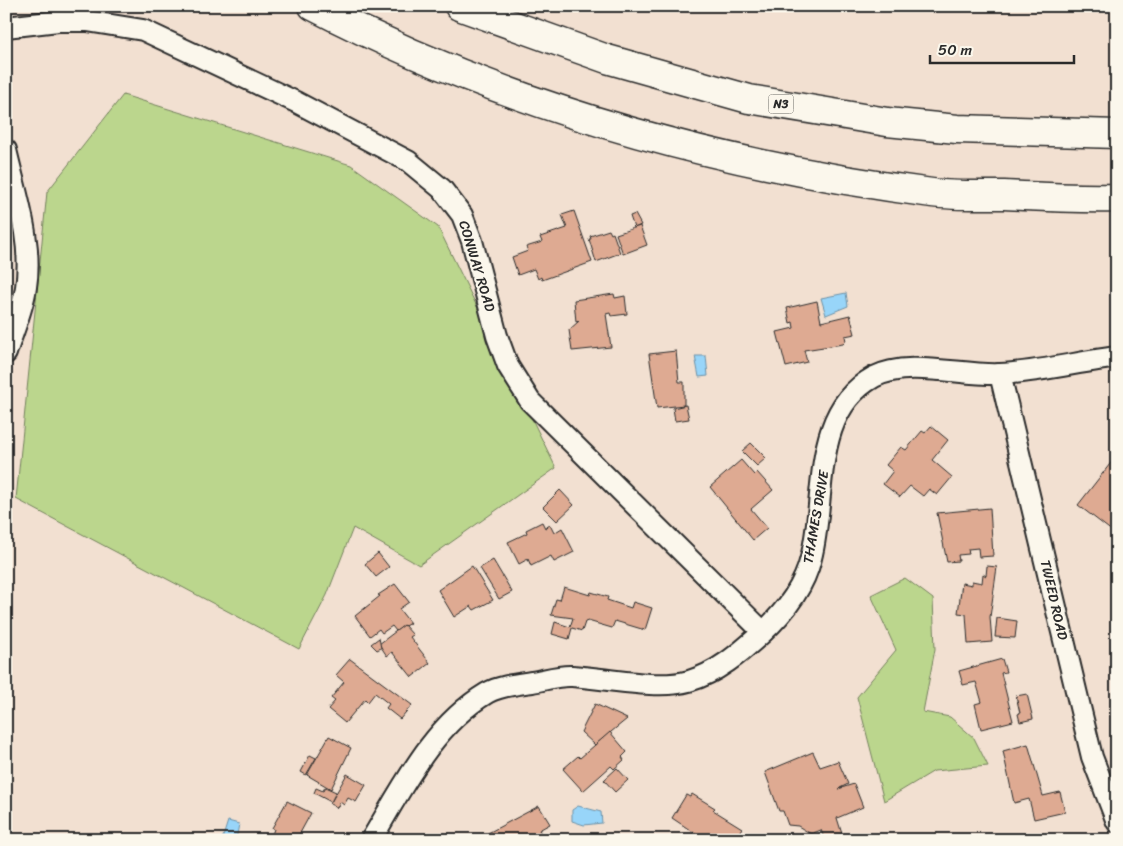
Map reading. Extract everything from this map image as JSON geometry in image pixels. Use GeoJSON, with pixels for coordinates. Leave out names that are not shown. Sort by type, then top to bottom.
{"type":"FeatureCollection","features":[{"type":"Feature","properties":{"kind":"highway"},"geometry":{"type":"LineString","coordinates":[[313,6],[370,36],[467,76],[566,112],[670,144],[792,171],[934,193],[1117,198]]}},
{"type":"Feature","properties":{"kind":"highway","name":"N3"},"geometry":{"type":"LineString","coordinates":[[459,6],[607,59],[749,99],[887,122],[957,129],[1117,134]]}},
{"type":"Feature","properties":{"kind":"street","name":"CONWAY ROAD"},"geometry":{"type":"LineString","coordinates":[[6,27],[58,21],[87,21],[143,30],[296,102],[408,162],[442,189],[462,215],[472,241],[508,366],[530,401],[763,632]]}},
{"type":"Feature","properties":{"kind":"street"},"geometry":{"type":"LineString","coordinates":[[6,150],[24,232],[28,262],[26,287],[6,353]]}},
{"type":"Feature","properties":{"kind":"street","name":"THAMES DRIVE"},"geometry":{"type":"LineString","coordinates":[[371,840],[429,746],[459,714],[489,692],[568,676],[649,684],[688,681],[730,661],[763,632],[785,608],[801,586],[811,558],[828,439],[840,409],[853,392],[876,376],[900,370],[1000,374],[1117,357]]}},
{"type":"Feature","properties":{"kind":"street","name":"TWEED ROAD"},"geometry":{"type":"LineString","coordinates":[[1000,374],[1092,757],[1117,822]]}},
{"type":"Feature","properties":{"kind":"green space"},"geometry":{"type":"Polygon","coordinates":[[[123,95],[351,165],[438,227],[556,468],[419,565],[353,528],[327,595],[299,649],[16,499],[47,192],[123,95]]]}},
{"type":"Feature","properties":{"kind":"green space"},"geometry":{"type":"Polygon","coordinates":[[[905,578],[933,599],[935,649],[923,712],[950,717],[974,738],[988,766],[934,771],[884,801],[857,697],[896,650],[871,595],[905,578]]]}},
{"type":"Feature","properties":{"kind":"water"},"geometry":{"type":"Polygon","coordinates":[[[846,293],[848,306],[826,315],[821,298],[846,293]]]}},
{"type":"Feature","properties":{"kind":"water"},"geometry":{"type":"Polygon","coordinates":[[[695,356],[706,356],[708,376],[699,377],[695,356]]]}},
{"type":"Feature","properties":{"kind":"water"},"geometry":{"type":"Polygon","coordinates":[[[578,806],[601,812],[602,823],[584,825],[572,821],[572,810],[578,806]]]}},
{"type":"Feature","properties":{"kind":"water"},"geometry":{"type":"Polygon","coordinates":[[[228,821],[239,824],[236,840],[222,840],[228,821]]]}},
{"type":"Feature","properties":{"kind":"building"},"geometry":{"type":"Polygon","coordinates":[[[574,211],[592,262],[542,280],[541,277],[538,279],[534,269],[518,275],[512,257],[528,251],[526,247],[542,242],[540,237],[567,228],[562,215],[574,211]]]}},
{"type":"Feature","properties":{"kind":"building"},"geometry":{"type":"Polygon","coordinates":[[[635,214],[641,225],[634,228],[630,216],[635,214]]]}},
{"type":"Feature","properties":{"kind":"building"},"geometry":{"type":"Polygon","coordinates":[[[640,226],[647,245],[623,254],[616,234],[640,226]]]}},
{"type":"Feature","properties":{"kind":"building"},"geometry":{"type":"Polygon","coordinates":[[[609,230],[611,234],[613,233],[620,253],[596,262],[589,239],[591,239],[590,236],[609,230]]]}},
{"type":"Feature","properties":{"kind":"building"},"geometry":{"type":"Polygon","coordinates":[[[614,294],[615,298],[625,296],[627,314],[611,316],[610,313],[606,314],[611,347],[572,351],[569,330],[579,321],[576,322],[574,300],[614,294]]]}},
{"type":"Feature","properties":{"kind":"building"},"geometry":{"type":"Polygon","coordinates":[[[817,301],[821,322],[850,315],[855,334],[845,336],[846,341],[843,344],[804,350],[807,362],[786,367],[777,332],[794,328],[793,322],[790,323],[787,308],[817,301]]]}},
{"type":"Feature","properties":{"kind":"building"},"geometry":{"type":"Polygon","coordinates":[[[676,351],[679,382],[684,382],[684,405],[657,408],[649,354],[676,351]]]}},
{"type":"Feature","properties":{"kind":"building"},"geometry":{"type":"Polygon","coordinates":[[[686,405],[689,419],[675,421],[673,408],[686,405]]]}},
{"type":"Feature","properties":{"kind":"building"},"geometry":{"type":"Polygon","coordinates":[[[931,426],[948,440],[932,460],[952,477],[937,495],[929,489],[923,496],[910,486],[900,497],[883,484],[893,471],[886,465],[901,447],[906,450],[922,431],[925,433],[931,426]]]}},
{"type":"Feature","properties":{"kind":"building"},"geometry":{"type":"Polygon","coordinates":[[[751,443],[766,458],[757,466],[742,451],[751,443]]]}},
{"type":"Feature","properties":{"kind":"building"},"geometry":{"type":"Polygon","coordinates":[[[1117,455],[1117,535],[1078,505],[1117,455]]]}},
{"type":"Feature","properties":{"kind":"building"},"geometry":{"type":"Polygon","coordinates":[[[741,460],[754,475],[757,472],[773,490],[751,509],[767,528],[753,540],[710,487],[741,460]]]}},
{"type":"Feature","properties":{"kind":"building"},"geometry":{"type":"Polygon","coordinates":[[[560,490],[574,505],[557,521],[543,507],[560,490]]]}},
{"type":"Feature","properties":{"kind":"building"},"geometry":{"type":"Polygon","coordinates":[[[990,508],[993,556],[979,557],[978,548],[968,549],[969,554],[958,555],[959,561],[947,562],[937,513],[990,508]]]}},
{"type":"Feature","properties":{"kind":"building"},"geometry":{"type":"Polygon","coordinates":[[[542,522],[545,528],[550,525],[554,533],[562,528],[574,552],[554,562],[551,556],[531,566],[528,559],[519,564],[508,542],[527,533],[526,530],[542,522]]]}},
{"type":"Feature","properties":{"kind":"building"},"geometry":{"type":"Polygon","coordinates":[[[378,553],[389,567],[376,577],[365,564],[378,553]]]}},
{"type":"Feature","properties":{"kind":"building"},"geometry":{"type":"Polygon","coordinates":[[[493,560],[512,592],[499,599],[480,568],[493,560]]]}},
{"type":"Feature","properties":{"kind":"building"},"geometry":{"type":"Polygon","coordinates":[[[472,566],[493,600],[474,610],[471,606],[454,617],[438,590],[472,566]]]}},
{"type":"Feature","properties":{"kind":"building"},"geometry":{"type":"Polygon","coordinates":[[[987,566],[997,567],[990,617],[992,642],[968,644],[966,614],[958,613],[962,583],[972,585],[972,581],[982,583],[983,574],[986,576],[987,566]]]}},
{"type":"Feature","properties":{"kind":"building"},"geometry":{"type":"Polygon","coordinates":[[[395,584],[409,602],[399,609],[410,623],[396,631],[392,626],[382,633],[379,629],[370,636],[355,616],[380,596],[378,595],[395,584]]]}},
{"type":"Feature","properties":{"kind":"building"},"geometry":{"type":"Polygon","coordinates":[[[564,587],[590,595],[591,592],[608,597],[607,600],[631,608],[633,602],[652,608],[645,630],[615,621],[612,628],[588,621],[585,622],[582,631],[572,628],[569,639],[552,634],[555,622],[570,627],[573,618],[551,615],[556,599],[560,600],[564,587]]]}},
{"type":"Feature","properties":{"kind":"building"},"geometry":{"type":"Polygon","coordinates":[[[997,618],[1017,621],[1015,638],[995,637],[997,618]]]}},
{"type":"Feature","properties":{"kind":"building"},"geometry":{"type":"Polygon","coordinates":[[[404,625],[413,635],[410,637],[430,663],[412,677],[392,652],[387,656],[379,644],[404,625]]]}},
{"type":"Feature","properties":{"kind":"building"},"geometry":{"type":"Polygon","coordinates":[[[379,638],[381,648],[377,650],[371,644],[379,638]]]}},
{"type":"Feature","properties":{"kind":"building"},"geometry":{"type":"Polygon","coordinates":[[[350,659],[412,705],[400,719],[386,708],[389,704],[375,693],[368,702],[365,699],[345,723],[328,709],[335,701],[331,698],[344,682],[336,675],[350,659]]]}},
{"type":"Feature","properties":{"kind":"building"},"geometry":{"type":"Polygon","coordinates":[[[1002,659],[1006,672],[1001,673],[1013,721],[981,729],[975,704],[982,702],[976,682],[963,685],[959,671],[1002,659]]]}},
{"type":"Feature","properties":{"kind":"building"},"geometry":{"type":"Polygon","coordinates":[[[1027,694],[1033,719],[1020,722],[1016,696],[1027,694]]]}},
{"type":"Feature","properties":{"kind":"building"},"geometry":{"type":"Polygon","coordinates":[[[595,704],[627,719],[595,745],[581,732],[595,704]]]}},
{"type":"Feature","properties":{"kind":"building"},"geometry":{"type":"Polygon","coordinates":[[[610,732],[627,752],[622,757],[624,760],[614,769],[611,766],[583,791],[563,769],[578,756],[580,758],[610,732]]]}},
{"type":"Feature","properties":{"kind":"building"},"geometry":{"type":"Polygon","coordinates":[[[329,736],[351,748],[331,789],[307,775],[329,736]]]}},
{"type":"Feature","properties":{"kind":"building"},"geometry":{"type":"Polygon","coordinates":[[[1028,744],[1043,796],[1060,792],[1065,812],[1034,819],[1029,799],[1014,803],[1003,751],[1028,744]]]}},
{"type":"Feature","properties":{"kind":"building"},"geometry":{"type":"Polygon","coordinates":[[[813,752],[820,767],[838,761],[848,784],[838,789],[854,784],[863,807],[837,818],[842,834],[825,840],[821,830],[811,834],[798,826],[788,825],[783,811],[779,811],[765,772],[813,752]]]}},
{"type":"Feature","properties":{"kind":"building"},"geometry":{"type":"Polygon","coordinates":[[[310,755],[316,758],[306,775],[301,772],[310,755]]]}},
{"type":"Feature","properties":{"kind":"building"},"geometry":{"type":"Polygon","coordinates":[[[617,768],[628,780],[615,792],[604,780],[617,768]]]}},
{"type":"Feature","properties":{"kind":"building"},"geometry":{"type":"Polygon","coordinates":[[[347,774],[366,785],[356,802],[348,798],[344,805],[340,802],[337,808],[330,804],[347,774]]]}},
{"type":"Feature","properties":{"kind":"building"},"geometry":{"type":"Polygon","coordinates":[[[325,787],[336,792],[331,802],[314,793],[316,788],[323,791],[325,787]]]}},
{"type":"Feature","properties":{"kind":"building"},"geometry":{"type":"Polygon","coordinates":[[[692,794],[742,828],[734,840],[705,840],[672,818],[686,795],[690,797],[692,794]]]}},
{"type":"Feature","properties":{"kind":"building"},"geometry":{"type":"Polygon","coordinates":[[[287,801],[311,813],[299,835],[301,835],[299,840],[270,840],[274,829],[272,828],[287,801]]]}},
{"type":"Feature","properties":{"kind":"building"},"geometry":{"type":"Polygon","coordinates":[[[539,806],[550,824],[539,830],[543,836],[537,840],[492,840],[488,833],[539,806]]]}}]}
